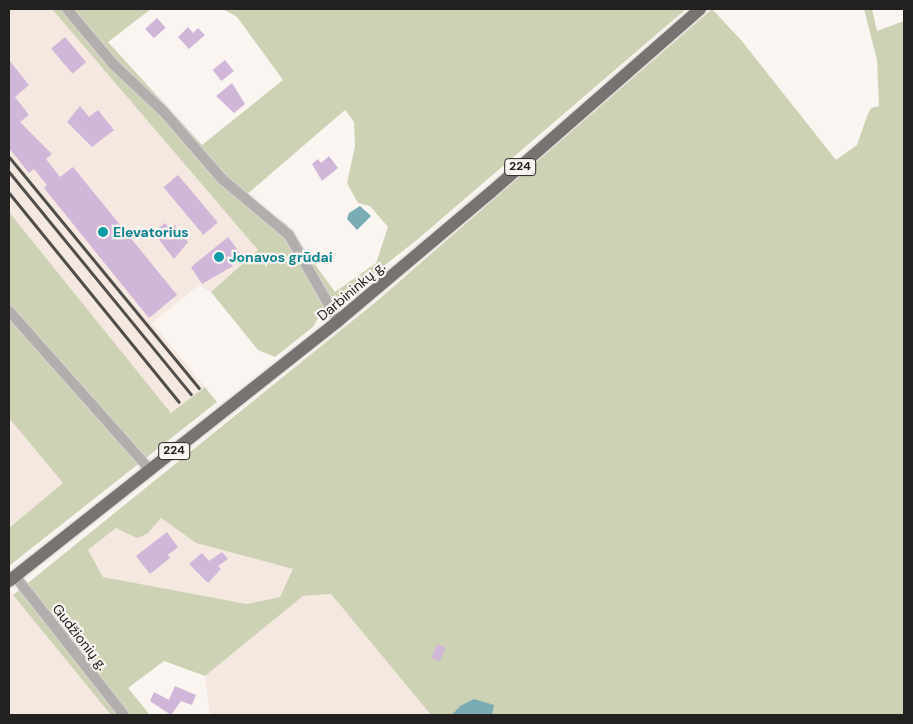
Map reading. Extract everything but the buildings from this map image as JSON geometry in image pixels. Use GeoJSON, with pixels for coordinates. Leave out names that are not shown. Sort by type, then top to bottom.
{"type":"FeatureCollection","features":[{"type":"Feature","properties":{"kind":"main road","name":"Darbininkų g."},"geometry":{"type":"LineString","coordinates":[[12,578],[338,321],[490,193],[700,9]]}},
{"type":"Feature","properties":{"kind":"street"},"geometry":{"type":"LineString","coordinates":[[67,9],[114,64],[164,112],[222,179],[289,235],[338,321]]}},
{"type":"Feature","properties":{"kind":"street"},"geometry":{"type":"LineString","coordinates":[[9,311],[150,470]]}},
{"type":"Feature","properties":{"kind":"street","name":"Gudžionių g."},"geometry":{"type":"LineString","coordinates":[[12,578],[124,715]]}},
{"type":"Feature","properties":{"kind":"shaded area"},"geometry":{"type":"Polygon","coordinates":[[[9,9],[52,9],[258,250],[211,292],[199,285],[152,323],[205,387],[172,414],[9,212],[9,9]]]}},
{"type":"Feature","properties":{"kind":"shaded area"},"geometry":{"type":"Polygon","coordinates":[[[9,418],[63,483],[9,528],[9,418]]]}},
{"type":"Feature","properties":{"kind":"shaded area"},"geometry":{"type":"Polygon","coordinates":[[[161,518],[196,543],[293,569],[280,597],[247,604],[103,577],[88,550],[116,528],[137,538],[161,518]]]}},
{"type":"Feature","properties":{"kind":"shaded area"},"geometry":{"type":"Polygon","coordinates":[[[9,589],[13,595],[111,715],[9,715],[9,589]]]}},
{"type":"Feature","properties":{"kind":"shaded area"},"geometry":{"type":"Polygon","coordinates":[[[331,594],[431,715],[210,715],[205,676],[303,596],[331,594]]]}},
{"type":"Feature","properties":{"kind":"green space"},"geometry":{"type":"Polygon","coordinates":[[[52,9],[151,9],[108,42],[202,145],[283,80],[237,17],[223,9],[686,9],[418,239],[347,295],[339,299],[331,296],[313,327],[275,357],[258,350],[211,292],[258,250],[52,9]],[[345,110],[245,196],[286,224],[335,292],[376,263],[388,227],[370,206],[358,203],[347,183],[355,146],[354,122],[345,110]]]}},
{"type":"Feature","properties":{"kind":"green space"},"geometry":{"type":"Polygon","coordinates":[[[712,9],[741,40],[836,160],[857,145],[871,108],[879,106],[877,60],[864,9],[872,9],[877,31],[904,21],[904,715],[431,715],[331,594],[303,596],[205,676],[164,661],[128,688],[150,715],[111,715],[13,595],[377,301],[712,9]],[[161,518],[147,534],[137,538],[116,528],[88,550],[103,577],[247,604],[280,597],[293,569],[196,543],[161,518]]]}},
{"type":"Feature","properties":{"kind":"green space"},"geometry":{"type":"Polygon","coordinates":[[[9,212],[171,413],[205,387],[217,402],[9,566],[9,528],[63,483],[9,418],[9,212]]]}},
{"type":"Feature","properties":{"kind":"water"},"geometry":{"type":"Polygon","coordinates":[[[360,206],[371,216],[357,230],[347,219],[349,213],[360,206]]]}},
{"type":"Feature","properties":{"kind":"water"},"geometry":{"type":"Polygon","coordinates":[[[474,699],[494,705],[492,715],[452,715],[460,706],[474,699]]]}},
{"type":"Feature","properties":{"kind":"railway"},"geometry":{"type":"LineString","coordinates":[[9,157],[199,388]]}},
{"type":"Feature","properties":{"kind":"railway"},"geometry":{"type":"LineString","coordinates":[[9,172],[191,394]]}},
{"type":"Feature","properties":{"kind":"railway"},"geometry":{"type":"LineString","coordinates":[[9,193],[179,402]]}},
{"type":"Feature","properties":{"kind":"place","name":"Elevatorius"},"geometry":{"type":"Point","coordinates":[103,232]}},
{"type":"Feature","properties":{"kind":"place","name":"Jonavos grūdai"},"geometry":{"type":"Point","coordinates":[219,257]}}]}
